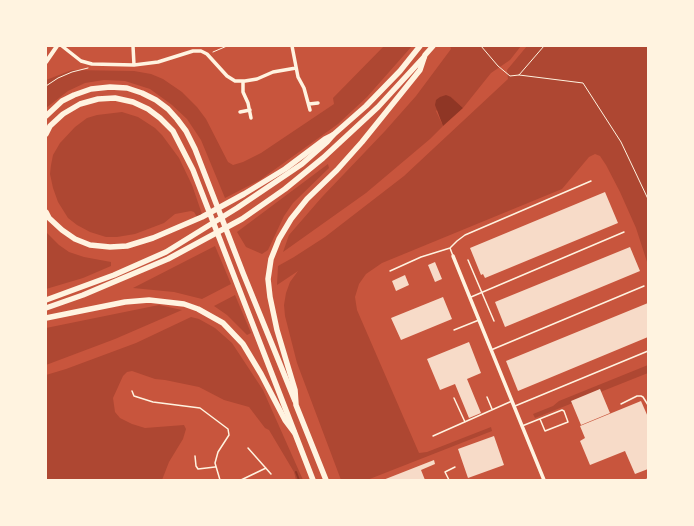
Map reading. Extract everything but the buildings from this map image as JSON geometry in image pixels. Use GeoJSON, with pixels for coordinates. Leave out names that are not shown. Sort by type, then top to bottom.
{"type":"FeatureCollection","features":[{"type":"Feature","properties":{"kind":"main road"},"geometry":{"type":"LineString","coordinates":[[46,300],[114,275],[166,252],[237,208],[295,168],[327,142],[366,106],[400,71],[420,46]]}},
{"type":"Feature","properties":{"kind":"main road"},"geometry":{"type":"LineString","coordinates":[[46,308],[83,296],[168,259],[242,219],[285,189],[323,158],[378,107],[433,46]]}},
{"type":"Feature","properties":{"kind":"main road"},"geometry":{"type":"LineString","coordinates":[[296,405],[296,390],[277,330],[270,297],[268,279],[271,259],[279,239],[291,219],[307,199],[337,170],[362,142],[420,70],[425,55]]}},
{"type":"Feature","properties":{"kind":"main road"},"geometry":{"type":"LineString","coordinates":[[46,116],[62,101],[91,88],[127,88],[156,100],[168,109],[186,132],[195,148],[243,273],[326,480]]}},
{"type":"Feature","properties":{"kind":"main road"},"geometry":{"type":"LineString","coordinates":[[46,134],[50,126],[62,114],[80,104],[98,99],[115,98],[133,102],[148,109],[160,118],[172,131],[193,170],[313,480]]}},
{"type":"Feature","properties":{"kind":"main road"},"geometry":{"type":"LineString","coordinates":[[46,212],[49,218],[75,239],[90,245],[110,248],[127,246],[153,238],[202,217],[250,191],[285,169],[325,139],[333,135]]}},
{"type":"Feature","properties":{"kind":"main road"},"geometry":{"type":"LineString","coordinates":[[46,318],[126,302],[149,300],[184,304],[210,315],[227,327],[245,347],[285,420],[296,435]]}},
{"type":"Feature","properties":{"kind":"street"},"geometry":{"type":"LineString","coordinates":[[46,62],[57,46]]}},
{"type":"Feature","properties":{"kind":"street"},"geometry":{"type":"LineString","coordinates":[[62,46],[81,61],[97,64],[134,65],[158,62],[186,53],[199,51],[207,54],[228,76],[235,81],[257,79],[273,72],[296,68]]}},
{"type":"Feature","properties":{"kind":"street"},"geometry":{"type":"LineString","coordinates":[[133,46],[134,65]]}},
{"type":"Feature","properties":{"kind":"street"},"geometry":{"type":"LineString","coordinates":[[199,46],[199,51]]}},
{"type":"Feature","properties":{"kind":"street"},"geometry":{"type":"LineString","coordinates":[[292,46],[298,77],[304,88],[310,110]]}},
{"type":"Feature","properties":{"kind":"street"},"geometry":{"type":"LineString","coordinates":[[242,81],[242,92],[248,103],[251,118]]}},
{"type":"Feature","properties":{"kind":"street"},"geometry":{"type":"LineString","coordinates":[[309,104],[318,103]]}},
{"type":"Feature","properties":{"kind":"street"},"geometry":{"type":"LineString","coordinates":[[240,112],[250,110]]}},
{"type":"Feature","properties":{"kind":"street"},"geometry":{"type":"LineString","coordinates":[[453,256],[543,480]]}},
{"type":"Feature","properties":{"kind":"lane"},"geometry":{"type":"LineString","coordinates":[[390,271],[421,257],[450,248],[457,241],[474,231],[592,181]]}},
{"type":"Feature","properties":{"kind":"lane"},"geometry":{"type":"LineString","coordinates":[[470,298],[624,232]]}},
{"type":"Feature","properties":{"kind":"lane"},"geometry":{"type":"LineString","coordinates":[[450,248],[453,256]]}},
{"type":"Feature","properties":{"kind":"lane"},"geometry":{"type":"LineString","coordinates":[[468,260],[494,321]]}},
{"type":"Feature","properties":{"kind":"lane"},"geometry":{"type":"LineString","coordinates":[[491,350],[644,286]]}},
{"type":"Feature","properties":{"kind":"lane"},"geometry":{"type":"LineString","coordinates":[[454,330],[479,320]]}},
{"type":"Feature","properties":{"kind":"lane"},"geometry":{"type":"LineString","coordinates":[[514,406],[648,351]]}},
{"type":"Feature","properties":{"kind":"lane"},"geometry":{"type":"LineString","coordinates":[[132,391],[134,396],[153,402],[200,408],[228,429],[229,435],[218,452],[215,464],[220,480]]}},
{"type":"Feature","properties":{"kind":"lane"},"geometry":{"type":"LineString","coordinates":[[621,404],[637,396],[641,396],[648,405]]}},
{"type":"Feature","properties":{"kind":"lane"},"geometry":{"type":"LineString","coordinates":[[487,397],[492,409]]}},
{"type":"Feature","properties":{"kind":"lane"},"geometry":{"type":"LineString","coordinates":[[454,398],[465,422]]}},
{"type":"Feature","properties":{"kind":"lane"},"geometry":{"type":"LineString","coordinates":[[433,436],[512,401]]}},
{"type":"Feature","properties":{"kind":"lane"},"geometry":{"type":"LineString","coordinates":[[522,426],[562,410],[564,411],[568,422],[545,431],[540,419]]}},
{"type":"Feature","properties":{"kind":"lane"},"geometry":{"type":"LineString","coordinates":[[248,448],[271,474]]}},
{"type":"Feature","properties":{"kind":"lane"},"geometry":{"type":"LineString","coordinates":[[195,456],[196,466],[198,469],[216,467]]}},
{"type":"Feature","properties":{"kind":"lane"},"geometry":{"type":"LineString","coordinates":[[449,480],[445,472],[455,467]]}},
{"type":"Feature","properties":{"kind":"lane"},"geometry":{"type":"LineString","coordinates":[[242,480],[266,468]]}},
{"type":"Feature","properties":{"kind":"path"},"geometry":{"type":"LineString","coordinates":[[207,54],[227,46]]}},
{"type":"Feature","properties":{"kind":"path"},"geometry":{"type":"LineString","coordinates":[[480,46],[498,66],[510,76],[519,75],[583,83],[621,142],[648,199]]}},
{"type":"Feature","properties":{"kind":"path"},"geometry":{"type":"LineString","coordinates":[[519,75],[544,46]]}},
{"type":"Feature","properties":{"kind":"path"},"geometry":{"type":"LineString","coordinates":[[46,86],[62,76],[72,72],[95,68],[97,64]]}},
{"type":"Feature","properties":{"kind":"shaded area"},"geometry":{"type":"Polygon","coordinates":[[[384,46],[412,46],[367,97],[338,124],[260,180],[225,198],[201,140],[187,119],[172,105],[150,89],[125,81],[104,80],[85,83],[68,91],[46,108],[46,80],[72,70],[134,71],[151,74],[163,79],[182,92],[197,107],[206,119],[228,162],[233,165],[261,153],[334,104],[333,98],[384,46]]]}},
{"type":"Feature","properties":{"kind":"shaded area"},"geometry":{"type":"Polygon","coordinates":[[[450,46],[521,46],[510,60],[491,73],[463,108],[451,97],[436,111],[443,126],[430,139],[366,193],[283,252],[289,235],[322,197],[416,96],[451,49],[450,46]]]}},
{"type":"Feature","properties":{"kind":"shaded area"},"geometry":{"type":"Polygon","coordinates":[[[527,46],[648,46],[648,265],[636,228],[620,192],[606,165],[600,156],[595,154],[589,157],[562,189],[382,263],[366,274],[359,284],[355,297],[357,310],[419,453],[427,452],[491,427],[492,431],[367,480],[341,480],[297,363],[285,316],[284,305],[286,293],[290,282],[298,271],[277,285],[278,266],[325,237],[404,176],[508,79],[507,70],[527,46]]]}},
{"type":"Feature","properties":{"kind":"shaded area"},"geometry":{"type":"Polygon","coordinates":[[[446,95],[451,97],[463,108],[443,126],[435,105],[436,100],[446,95]]]}},
{"type":"Feature","properties":{"kind":"shaded area"},"geometry":{"type":"Polygon","coordinates":[[[122,112],[138,117],[155,128],[162,135],[179,158],[192,185],[202,214],[197,217],[194,212],[191,211],[175,214],[164,223],[135,234],[117,237],[106,237],[90,232],[68,218],[58,202],[53,188],[50,174],[53,155],[60,143],[75,127],[87,118],[97,115],[122,112]]]}},
{"type":"Feature","properties":{"kind":"shaded area"},"geometry":{"type":"Polygon","coordinates":[[[328,164],[329,168],[293,203],[284,216],[268,250],[262,254],[246,247],[237,232],[328,164]]]}},
{"type":"Feature","properties":{"kind":"shaded area"},"geometry":{"type":"Polygon","coordinates":[[[46,232],[59,245],[69,252],[84,257],[111,262],[111,266],[83,278],[46,289],[46,232]]]}},
{"type":"Feature","properties":{"kind":"shaded area"},"geometry":{"type":"Polygon","coordinates":[[[215,246],[231,284],[202,299],[174,292],[133,288],[215,246]]]}},
{"type":"Feature","properties":{"kind":"shaded area"},"geometry":{"type":"Polygon","coordinates":[[[235,295],[251,333],[247,335],[227,315],[214,306],[235,295]]]}},
{"type":"Feature","properties":{"kind":"shaded area"},"geometry":{"type":"Polygon","coordinates":[[[159,305],[182,310],[115,339],[46,365],[46,328],[159,305]]]}},
{"type":"Feature","properties":{"kind":"shaded area"},"geometry":{"type":"Polygon","coordinates":[[[191,317],[199,319],[215,328],[232,343],[263,390],[303,480],[296,480],[294,472],[269,430],[265,428],[249,407],[224,400],[199,387],[155,379],[132,371],[127,372],[123,376],[113,398],[115,412],[120,418],[145,428],[184,425],[186,429],[183,439],[169,462],[162,480],[46,480],[46,375],[136,343],[191,317]]]}},
{"type":"Feature","properties":{"kind":"shaded area"},"geometry":{"type":"Polygon","coordinates":[[[648,365],[648,373],[535,418],[533,414],[553,406],[559,401],[648,365]]]}},
{"type":"Feature","properties":{"kind":"waterway"},"geometry":{"type":"LineString","coordinates":[[296,472],[299,480]]}}]}
